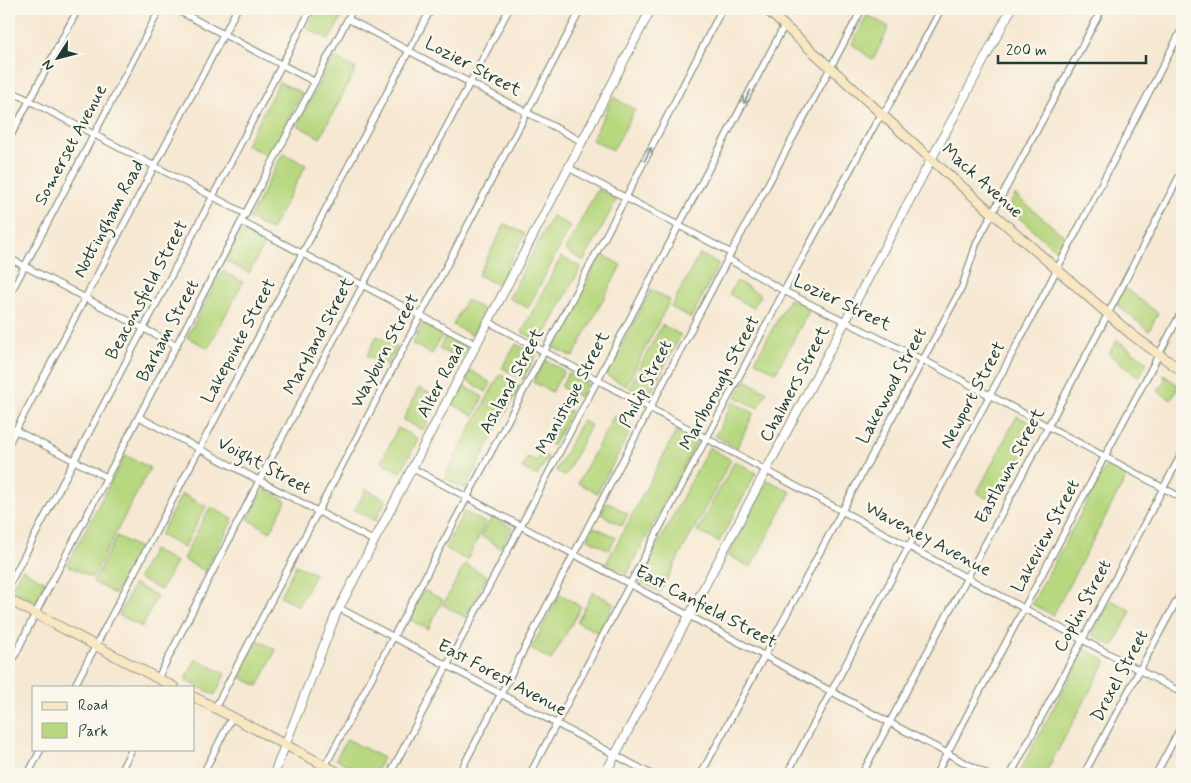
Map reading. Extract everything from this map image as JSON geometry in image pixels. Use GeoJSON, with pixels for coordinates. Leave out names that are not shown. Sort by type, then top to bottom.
{"type":"FeatureCollection","features":[{"type":"Feature","properties":{"kind":"main road","name":"Mack Avenue"},"geometry":{"type":"LineString","coordinates":[[766,9],[993,214],[1132,334],[1182,371]]}},
{"type":"Feature","properties":{"kind":"main road"},"geometry":{"type":"LineString","coordinates":[[9,600],[169,685]]}},
{"type":"Feature","properties":{"kind":"main road"},"geometry":{"type":"LineString","coordinates":[[195,698],[341,774]]}},
{"type":"Feature","properties":{"kind":"street"},"geometry":{"type":"LineString","coordinates":[[9,139],[78,9]]}},
{"type":"Feature","properties":{"kind":"street","name":"Somerset Avenue"},"geometry":{"type":"LineString","coordinates":[[9,296],[160,9]]}},
{"type":"Feature","properties":{"kind":"street"},"geometry":{"type":"LineString","coordinates":[[175,9],[315,82]]}},
{"type":"Feature","properties":{"kind":"street","name":"Nottingham Road"},"geometry":{"type":"LineString","coordinates":[[9,443],[237,9]]}},
{"type":"Feature","properties":{"kind":"street","name":"Beaconsfield Street"},"geometry":{"type":"LineString","coordinates":[[9,585],[311,9]]}},
{"type":"Feature","properties":{"kind":"street","name":"Barham Street"},"geometry":{"type":"LineString","coordinates":[[9,668],[35,614],[140,418],[353,9]]}},
{"type":"Feature","properties":{"kind":"street","name":"Lakepointe Street"},"geometry":{"type":"LineString","coordinates":[[75,686],[430,9]]}},
{"type":"Feature","properties":{"kind":"street","name":"Maryland Street"},"geometry":{"type":"LineString","coordinates":[[158,678],[259,481],[509,9]]}},
{"type":"Feature","properties":{"kind":"street","name":"Wayburn Street"},"geometry":{"type":"LineString","coordinates":[[216,708],[581,9]]}},
{"type":"Feature","properties":{"kind":"street","name":"Alter Road"},"geometry":{"type":"LineString","coordinates":[[274,774],[339,608],[651,9]]}},
{"type":"Feature","properties":{"kind":"street","name":"Ashland Street"},"geometry":{"type":"LineString","coordinates":[[325,766],[626,197],[722,9]]}},
{"type":"Feature","properties":{"kind":"street","name":"Philip Street"},"geometry":{"type":"LineString","coordinates":[[459,774],[729,256],[862,9]]}},
{"type":"Feature","properties":{"kind":"street","name":"Marlborough Street"},"geometry":{"type":"LineString","coordinates":[[530,774],[784,291],[876,121],[883,115],[941,9]]}},
{"type":"Feature","properties":{"kind":"street","name":"Chalmers Street"},"geometry":{"type":"LineString","coordinates":[[604,774],[1012,9]]}},
{"type":"Feature","properties":{"kind":"street","name":"Lakewood Street"},"geometry":{"type":"LineString","coordinates":[[702,774],[962,287],[975,248],[1102,9]]}},
{"type":"Feature","properties":{"kind":"street","name":"Lozier Street"},"geometry":{"type":"LineString","coordinates":[[348,19],[583,142]]}},
{"type":"Feature","properties":{"kind":"street","name":"Manistique Street"},"geometry":{"type":"LineString","coordinates":[[390,774],[784,26]]}},
{"type":"Feature","properties":{"kind":"street","name":"Newport Street"},"geometry":{"type":"LineString","coordinates":[[788,774],[1057,269],[1182,29]]}},
{"type":"Feature","properties":{"kind":"street"},"geometry":{"type":"LineString","coordinates":[[9,90],[246,214]]}},
{"type":"Feature","properties":{"kind":"street","name":"Lozier Street"},"geometry":{"type":"LineString","coordinates":[[569,168],[678,226],[784,291],[923,360],[1182,498]]}},
{"type":"Feature","properties":{"kind":"street","name":"Eastlawn Street"},"geometry":{"type":"LineString","coordinates":[[862,774],[1182,171]]}},
{"type":"Feature","properties":{"kind":"street"},"geometry":{"type":"LineString","coordinates":[[242,222],[477,345]]}},
{"type":"Feature","properties":{"kind":"street"},"geometry":{"type":"LineString","coordinates":[[9,258],[177,346]]}},
{"type":"Feature","properties":{"kind":"street","name":"Lakeview Street"},"geometry":{"type":"LineString","coordinates":[[936,774],[1182,311]]}},
{"type":"Feature","properties":{"kind":"street"},"geometry":{"type":"LineString","coordinates":[[489,322],[707,439]]}},
{"type":"Feature","properties":{"kind":"street","name":"Voight Street"},"geometry":{"type":"LineString","coordinates":[[140,418],[374,541]]}},
{"type":"Feature","properties":{"kind":"street"},"geometry":{"type":"LineString","coordinates":[[9,426],[108,478]]}},
{"type":"Feature","properties":{"kind":"street","name":"Waveney Avenue"},"geometry":{"type":"LineString","coordinates":[[707,439],[1182,693]]}},
{"type":"Feature","properties":{"kind":"street","name":"Coplin Street"},"geometry":{"type":"LineString","coordinates":[[1011,774],[1182,453]]}},
{"type":"Feature","properties":{"kind":"street","name":"East Canfield Street"},"geometry":{"type":"LineString","coordinates":[[412,468],[986,774]]}},
{"type":"Feature","properties":{"kind":"street","name":"Drexel Street"},"geometry":{"type":"LineString","coordinates":[[1084,774],[1182,591]]}},
{"type":"Feature","properties":{"kind":"street","name":"East Forest Avenue"},"geometry":{"type":"LineString","coordinates":[[339,608],[651,774]]}},
{"type":"Feature","properties":{"kind":"street"},"geometry":{"type":"LineString","coordinates":[[203,774],[232,717]]}},
{"type":"Feature","properties":{"kind":"street"},"geometry":{"type":"LineString","coordinates":[[1156,774],[1182,725]]}},
{"type":"Feature","properties":{"kind":"street"},"geometry":{"type":"LineString","coordinates":[[28,774],[40,750]]}},
{"type":"Feature","properties":{"kind":"street"},"geometry":{"type":"LineString","coordinates":[[119,774],[131,750]]}},
{"type":"Feature","properties":{"kind":"green space"},"geometry":{"type":"Polygon","coordinates":[[[317,9],[346,9],[329,40],[307,28],[317,9]]]}},
{"type":"Feature","properties":{"kind":"green space"},"geometry":{"type":"Polygon","coordinates":[[[867,15],[889,27],[873,60],[852,44],[867,15]]]}},
{"type":"Feature","properties":{"kind":"green space"},"geometry":{"type":"Polygon","coordinates":[[[333,57],[356,69],[320,138],[297,125],[333,57]]]}},
{"type":"Feature","properties":{"kind":"green space"},"geometry":{"type":"Polygon","coordinates":[[[279,82],[302,93],[269,156],[246,145],[279,82]]]}},
{"type":"Feature","properties":{"kind":"green space"},"geometry":{"type":"Polygon","coordinates":[[[613,97],[635,110],[613,150],[592,140],[613,97]]]}},
{"type":"Feature","properties":{"kind":"green space"},"geometry":{"type":"Polygon","coordinates":[[[283,153],[306,165],[271,230],[249,219],[283,153]]]}},
{"type":"Feature","properties":{"kind":"green space"},"geometry":{"type":"Polygon","coordinates":[[[598,189],[617,199],[584,261],[565,250],[598,189]]]}},
{"type":"Feature","properties":{"kind":"green space"},"geometry":{"type":"Polygon","coordinates":[[[1015,195],[1064,236],[1057,251],[1008,208],[1015,195]]]}},
{"type":"Feature","properties":{"kind":"green space"},"geometry":{"type":"Polygon","coordinates":[[[552,216],[571,226],[528,308],[509,298],[552,216]]]}},
{"type":"Feature","properties":{"kind":"green space"},"geometry":{"type":"Polygon","coordinates":[[[505,224],[525,234],[498,285],[478,275],[505,224]]]}},
{"type":"Feature","properties":{"kind":"green space"},"geometry":{"type":"Polygon","coordinates":[[[243,229],[266,241],[249,273],[226,261],[243,229]]]}},
{"type":"Feature","properties":{"kind":"green space"},"geometry":{"type":"Polygon","coordinates":[[[601,254],[621,265],[573,357],[553,347],[601,254]]]}},
{"type":"Feature","properties":{"kind":"green space"},"geometry":{"type":"Polygon","coordinates":[[[700,254],[719,264],[691,318],[671,307],[700,254]]]}},
{"type":"Feature","properties":{"kind":"green space"},"geometry":{"type":"Polygon","coordinates":[[[561,257],[581,267],[541,342],[522,332],[561,257]]]}},
{"type":"Feature","properties":{"kind":"green space"},"geometry":{"type":"Polygon","coordinates":[[[222,271],[243,282],[208,348],[187,337],[222,271]]]}},
{"type":"Feature","properties":{"kind":"green space"},"geometry":{"type":"Polygon","coordinates":[[[737,281],[761,295],[753,308],[729,294],[737,281]]]}},
{"type":"Feature","properties":{"kind":"green space"},"geometry":{"type":"Polygon","coordinates":[[[1123,287],[1158,313],[1149,331],[1116,304],[1123,287]]]}},
{"type":"Feature","properties":{"kind":"green space"},"geometry":{"type":"Polygon","coordinates":[[[651,290],[670,300],[626,386],[606,375],[651,290]]]}},
{"type":"Feature","properties":{"kind":"green space"},"geometry":{"type":"Polygon","coordinates":[[[789,299],[810,309],[776,372],[755,361],[789,299]]]}},
{"type":"Feature","properties":{"kind":"green space"},"geometry":{"type":"Polygon","coordinates":[[[466,300],[485,310],[472,335],[453,325],[466,300]]]}},
{"type":"Feature","properties":{"kind":"green space"},"geometry":{"type":"Polygon","coordinates":[[[423,323],[443,333],[432,354],[412,344],[423,323]]]}},
{"type":"Feature","properties":{"kind":"green space"},"geometry":{"type":"Polygon","coordinates":[[[662,325],[681,335],[648,397],[629,387],[662,325]]]}},
{"type":"Feature","properties":{"kind":"green space"},"geometry":{"type":"Polygon","coordinates":[[[446,335],[467,346],[459,359],[439,349],[446,335]]]}},
{"type":"Feature","properties":{"kind":"green space"},"geometry":{"type":"Polygon","coordinates":[[[377,336],[397,347],[387,366],[367,356],[377,336]]]}},
{"type":"Feature","properties":{"kind":"green space"},"geometry":{"type":"Polygon","coordinates":[[[1117,340],[1147,362],[1139,377],[1109,354],[1117,340]]]}},
{"type":"Feature","properties":{"kind":"green space"},"geometry":{"type":"Polygon","coordinates":[[[516,344],[536,355],[523,379],[502,368],[516,344]]]}},
{"type":"Feature","properties":{"kind":"green space"},"geometry":{"type":"Polygon","coordinates":[[[545,360],[564,371],[552,392],[533,382],[545,360]]]}},
{"type":"Feature","properties":{"kind":"green space"},"geometry":{"type":"Polygon","coordinates":[[[470,370],[491,383],[486,392],[465,379],[470,370]]]}},
{"type":"Feature","properties":{"kind":"green space"},"geometry":{"type":"Polygon","coordinates":[[[568,373],[587,383],[580,397],[561,387],[568,373]]]}},
{"type":"Feature","properties":{"kind":"green space"},"geometry":{"type":"Polygon","coordinates":[[[500,374],[520,386],[465,489],[444,478],[500,374]]]}},
{"type":"Feature","properties":{"kind":"green space"},"geometry":{"type":"Polygon","coordinates":[[[1164,375],[1179,386],[1171,400],[1158,391],[1166,378],[1164,375]]]}},
{"type":"Feature","properties":{"kind":"green space"},"geometry":{"type":"Polygon","coordinates":[[[745,380],[767,392],[758,408],[736,397],[745,380]]]}},
{"type":"Feature","properties":{"kind":"green space"},"geometry":{"type":"Polygon","coordinates":[[[462,385],[483,397],[474,416],[452,404],[462,385]]]}},
{"type":"Feature","properties":{"kind":"green space"},"geometry":{"type":"Polygon","coordinates":[[[419,388],[440,398],[423,430],[403,420],[419,388]]]}},
{"type":"Feature","properties":{"kind":"green space"},"geometry":{"type":"Polygon","coordinates":[[[733,402],[754,413],[737,448],[715,436],[733,402]]]}},
{"type":"Feature","properties":{"kind":"green space"},"geometry":{"type":"Polygon","coordinates":[[[563,408],[571,411],[553,446],[545,442],[563,408]]]}},
{"type":"Feature","properties":{"kind":"green space"},"geometry":{"type":"Polygon","coordinates":[[[614,416],[633,427],[597,493],[578,483],[614,416]]]}},
{"type":"Feature","properties":{"kind":"green space"},"geometry":{"type":"Polygon","coordinates":[[[1017,416],[1038,427],[997,504],[977,493],[1017,416]]]}},
{"type":"Feature","properties":{"kind":"green space"},"geometry":{"type":"Polygon","coordinates":[[[582,421],[591,425],[565,476],[556,471],[582,421]]]}},
{"type":"Feature","properties":{"kind":"green space"},"geometry":{"type":"Polygon","coordinates":[[[398,428],[418,439],[401,472],[381,462],[398,428]]]}},
{"type":"Feature","properties":{"kind":"green space"},"geometry":{"type":"Polygon","coordinates":[[[677,430],[697,441],[627,574],[606,564],[677,430]]]}},
{"type":"Feature","properties":{"kind":"green space"},"geometry":{"type":"Polygon","coordinates":[[[709,447],[731,460],[660,592],[639,581],[709,447]]]}},
{"type":"Feature","properties":{"kind":"green space"},"geometry":{"type":"Polygon","coordinates":[[[541,453],[548,457],[537,476],[522,468],[528,457],[537,461],[541,453]]]}},
{"type":"Feature","properties":{"kind":"green space"},"geometry":{"type":"Polygon","coordinates":[[[125,455],[150,468],[92,578],[67,565],[125,455]]]}},
{"type":"Feature","properties":{"kind":"green space"},"geometry":{"type":"Polygon","coordinates":[[[735,461],[756,473],[719,542],[697,531],[735,461]]]}},
{"type":"Feature","properties":{"kind":"green space"},"geometry":{"type":"Polygon","coordinates":[[[1107,465],[1127,476],[1053,615],[1032,604],[1107,465]]]}},
{"type":"Feature","properties":{"kind":"green space"},"geometry":{"type":"Polygon","coordinates":[[[768,480],[791,492],[751,567],[728,555],[768,480]]]}},
{"type":"Feature","properties":{"kind":"green space"},"geometry":{"type":"Polygon","coordinates":[[[264,489],[286,501],[270,532],[248,519],[264,489]]]}},
{"type":"Feature","properties":{"kind":"green space"},"geometry":{"type":"Polygon","coordinates":[[[366,489],[386,500],[375,521],[355,510],[366,489]]]}},
{"type":"Feature","properties":{"kind":"green space"},"geometry":{"type":"Polygon","coordinates":[[[182,494],[206,506],[184,548],[160,535],[182,494]]]}},
{"type":"Feature","properties":{"kind":"green space"},"geometry":{"type":"Polygon","coordinates":[[[607,502],[628,514],[622,526],[601,514],[607,502]]]}},
{"type":"Feature","properties":{"kind":"green space"},"geometry":{"type":"Polygon","coordinates":[[[210,507],[233,519],[205,571],[183,559],[210,507]]]}},
{"type":"Feature","properties":{"kind":"green space"},"geometry":{"type":"Polygon","coordinates":[[[464,512],[486,523],[467,560],[445,548],[464,512]]]}},
{"type":"Feature","properties":{"kind":"green space"},"geometry":{"type":"Polygon","coordinates":[[[492,517],[512,528],[501,548],[481,536],[492,517]]]}},
{"type":"Feature","properties":{"kind":"green space"},"geometry":{"type":"Polygon","coordinates":[[[594,527],[616,537],[609,550],[588,539],[594,527]]]}},
{"type":"Feature","properties":{"kind":"green space"},"geometry":{"type":"Polygon","coordinates":[[[117,536],[139,548],[115,594],[93,582],[117,536]]]}},
{"type":"Feature","properties":{"kind":"green space"},"geometry":{"type":"Polygon","coordinates":[[[153,550],[176,562],[161,590],[138,578],[153,550]]]}},
{"type":"Feature","properties":{"kind":"green space"},"geometry":{"type":"Polygon","coordinates":[[[465,564],[487,576],[465,617],[443,605],[465,564]]]}},
{"type":"Feature","properties":{"kind":"green space"},"geometry":{"type":"Polygon","coordinates":[[[296,565],[315,574],[298,606],[280,596],[296,565]]]}},
{"type":"Feature","properties":{"kind":"green space"},"geometry":{"type":"Polygon","coordinates":[[[22,569],[46,582],[36,602],[11,589],[22,569]]]}},
{"type":"Feature","properties":{"kind":"green space"},"geometry":{"type":"Polygon","coordinates":[[[134,584],[157,596],[142,627],[119,615],[134,584]]]}},
{"type":"Feature","properties":{"kind":"green space"},"geometry":{"type":"Polygon","coordinates":[[[424,590],[443,600],[428,629],[409,619],[424,590]]]}},
{"type":"Feature","properties":{"kind":"green space"},"geometry":{"type":"Polygon","coordinates":[[[593,592],[614,603],[599,633],[577,622],[593,592]]]}},
{"type":"Feature","properties":{"kind":"green space"},"geometry":{"type":"Polygon","coordinates":[[[560,594],[581,607],[551,660],[531,649],[560,594]]]}},
{"type":"Feature","properties":{"kind":"green space"},"geometry":{"type":"Polygon","coordinates":[[[1111,600],[1131,611],[1113,646],[1092,635],[1111,600]]]}},
{"type":"Feature","properties":{"kind":"green space"},"geometry":{"type":"Polygon","coordinates":[[[256,639],[276,650],[258,686],[238,676],[256,639]]]}},
{"type":"Feature","properties":{"kind":"green space"},"geometry":{"type":"Polygon","coordinates":[[[1085,649],[1106,661],[1045,774],[1018,774],[1085,649]]]}},
{"type":"Feature","properties":{"kind":"green space"},"geometry":{"type":"Polygon","coordinates":[[[196,659],[225,674],[215,695],[185,680],[196,659]]]}},
{"type":"Feature","properties":{"kind":"green space"},"geometry":{"type":"Polygon","coordinates":[[[347,739],[383,758],[375,774],[365,774],[336,759],[347,739]]]}}]}
